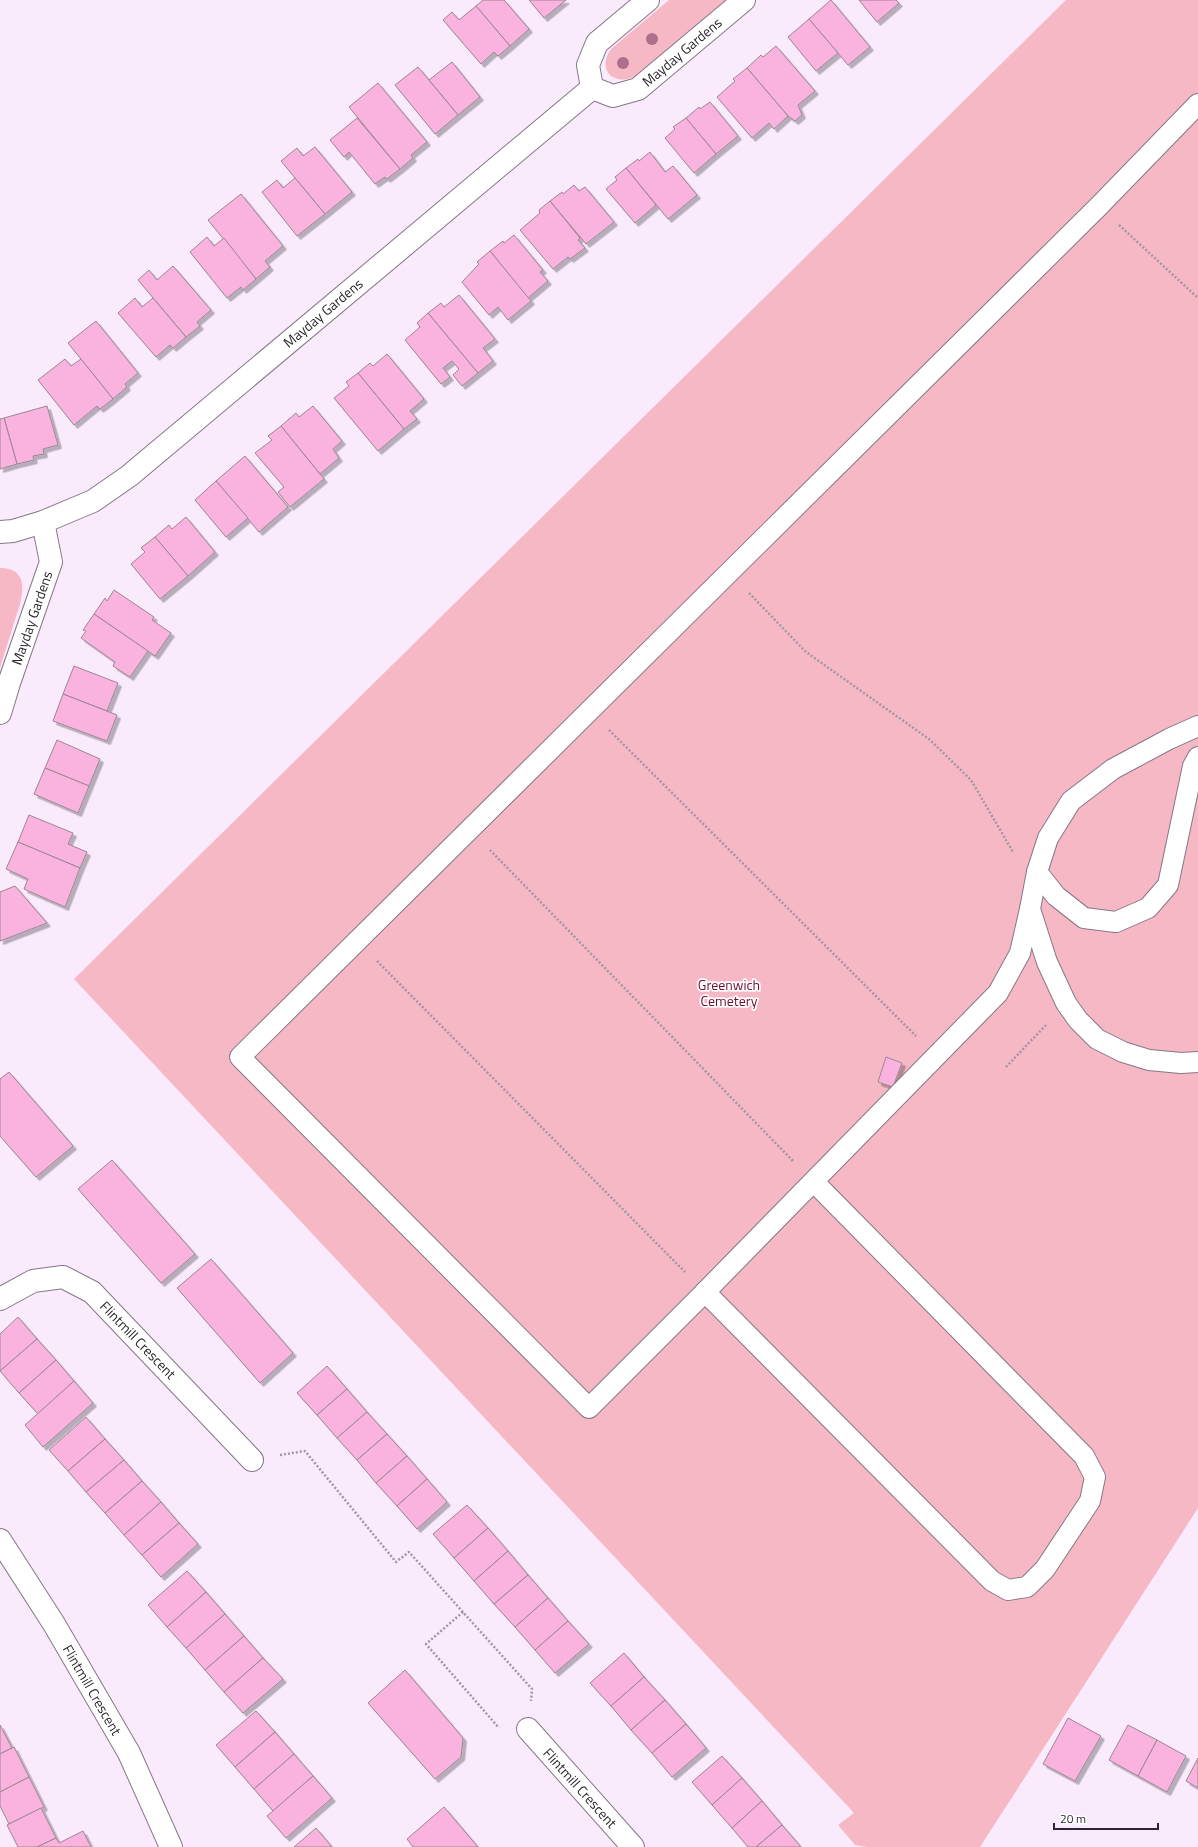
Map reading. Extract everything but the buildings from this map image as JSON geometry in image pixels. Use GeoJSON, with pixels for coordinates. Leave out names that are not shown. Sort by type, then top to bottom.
{"type":"FeatureCollection","features":[{"type":"Feature","properties":{"kind":"street"},"geometry":{"type":"LineString","coordinates":[[592,88],[588,66],[597,43],[648,0]]}},
{"type":"Feature","properties":{"kind":"street","name":"Mayday Gardens"},"geometry":{"type":"LineString","coordinates":[[0,532],[13,531],[43,522],[93,501],[129,476],[592,88],[614,96],[638,88],[744,0]]}},
{"type":"Feature","properties":{"kind":"street","name":"Mayday Gardens"},"geometry":{"type":"LineString","coordinates":[[0,713],[51,562],[43,522]]}},
{"type":"Feature","properties":{"kind":"street","name":"Flintmill Crescent"},"geometry":{"type":"LineString","coordinates":[[0,1299],[33,1281],[63,1277],[92,1292],[252,1460]]}},
{"type":"Feature","properties":{"kind":"street","name":"Flintmill Crescent"},"geometry":{"type":"LineString","coordinates":[[0,1540],[54,1624],[129,1753],[172,1847]]}},
{"type":"Feature","properties":{"kind":"street","name":"Flintmill Crescent"},"geometry":{"type":"LineString","coordinates":[[528,1729],[633,1847]]}},
{"type":"Feature","properties":{"kind":"lane"},"geometry":{"type":"LineString","coordinates":[[1198,104],[1098,206],[240,1057],[589,1408],[814,1182],[998,993],[1020,953],[1036,880],[1048,838],[1071,802],[1112,769],[1170,738],[1198,726]]}},
{"type":"Feature","properties":{"kind":"lane"},"geometry":{"type":"LineString","coordinates":[[1036,880],[1084,918],[1116,922],[1148,908],[1168,885],[1193,766],[1198,757]]}},
{"type":"Feature","properties":{"kind":"lane"},"geometry":{"type":"LineString","coordinates":[[1030,909],[1047,962],[1066,1003],[1078,1020],[1097,1039],[1123,1052],[1149,1060],[1181,1063],[1198,1062]]}},
{"type":"Feature","properties":{"kind":"lane"},"geometry":{"type":"LineString","coordinates":[[705,1292],[992,1581],[1008,1590],[1027,1586],[1045,1569],[1090,1501],[1096,1477],[1084,1456],[814,1182]]}},
{"type":"Feature","properties":{"kind":"path"},"geometry":{"type":"LineString","coordinates":[[1098,206],[1198,298]]}},
{"type":"Feature","properties":{"kind":"path"},"geometry":{"type":"LineString","coordinates":[[729,572],[806,652],[929,739],[971,780],[1036,880]]}},
{"type":"Feature","properties":{"kind":"path"},"geometry":{"type":"LineString","coordinates":[[589,710],[936,1056]]}},
{"type":"Feature","properties":{"kind":"path"},"geometry":{"type":"LineString","coordinates":[[470,829],[814,1182]]}},
{"type":"Feature","properties":{"kind":"path"},"geometry":{"type":"LineString","coordinates":[[357,941],[705,1292]]}},
{"type":"Feature","properties":{"kind":"path"},"geometry":{"type":"LineString","coordinates":[[1006,1067],[1066,1003]]}},
{"type":"Feature","properties":{"kind":"path"},"geometry":{"type":"LineString","coordinates":[[252,1460],[305,1451],[396,1562],[409,1552],[464,1612],[532,1689],[528,1729],[502,1732],[426,1644],[464,1612]]}},
{"type":"Feature","properties":{"kind":"green space"},"geometry":{"type":"Polygon","coordinates":[[[669,0],[726,0],[634,77],[619,79],[609,74],[606,69],[606,63],[607,56],[611,49],[669,0]]]}},
{"type":"Feature","properties":{"kind":"green space","name":"Greenwich Cemetery"},"geometry":{"type":"Polygon","coordinates":[[[1066,0],[1198,0],[1198,1508],[980,1847],[867,1847],[855,1845],[838,1825],[854,1813],[74,979],[1066,0]]]}},
{"type":"Feature","properties":{"kind":"green space"},"geometry":{"type":"Polygon","coordinates":[[[0,568],[11,570],[18,574],[22,581],[22,590],[19,609],[0,668],[0,568]]]}}]}
